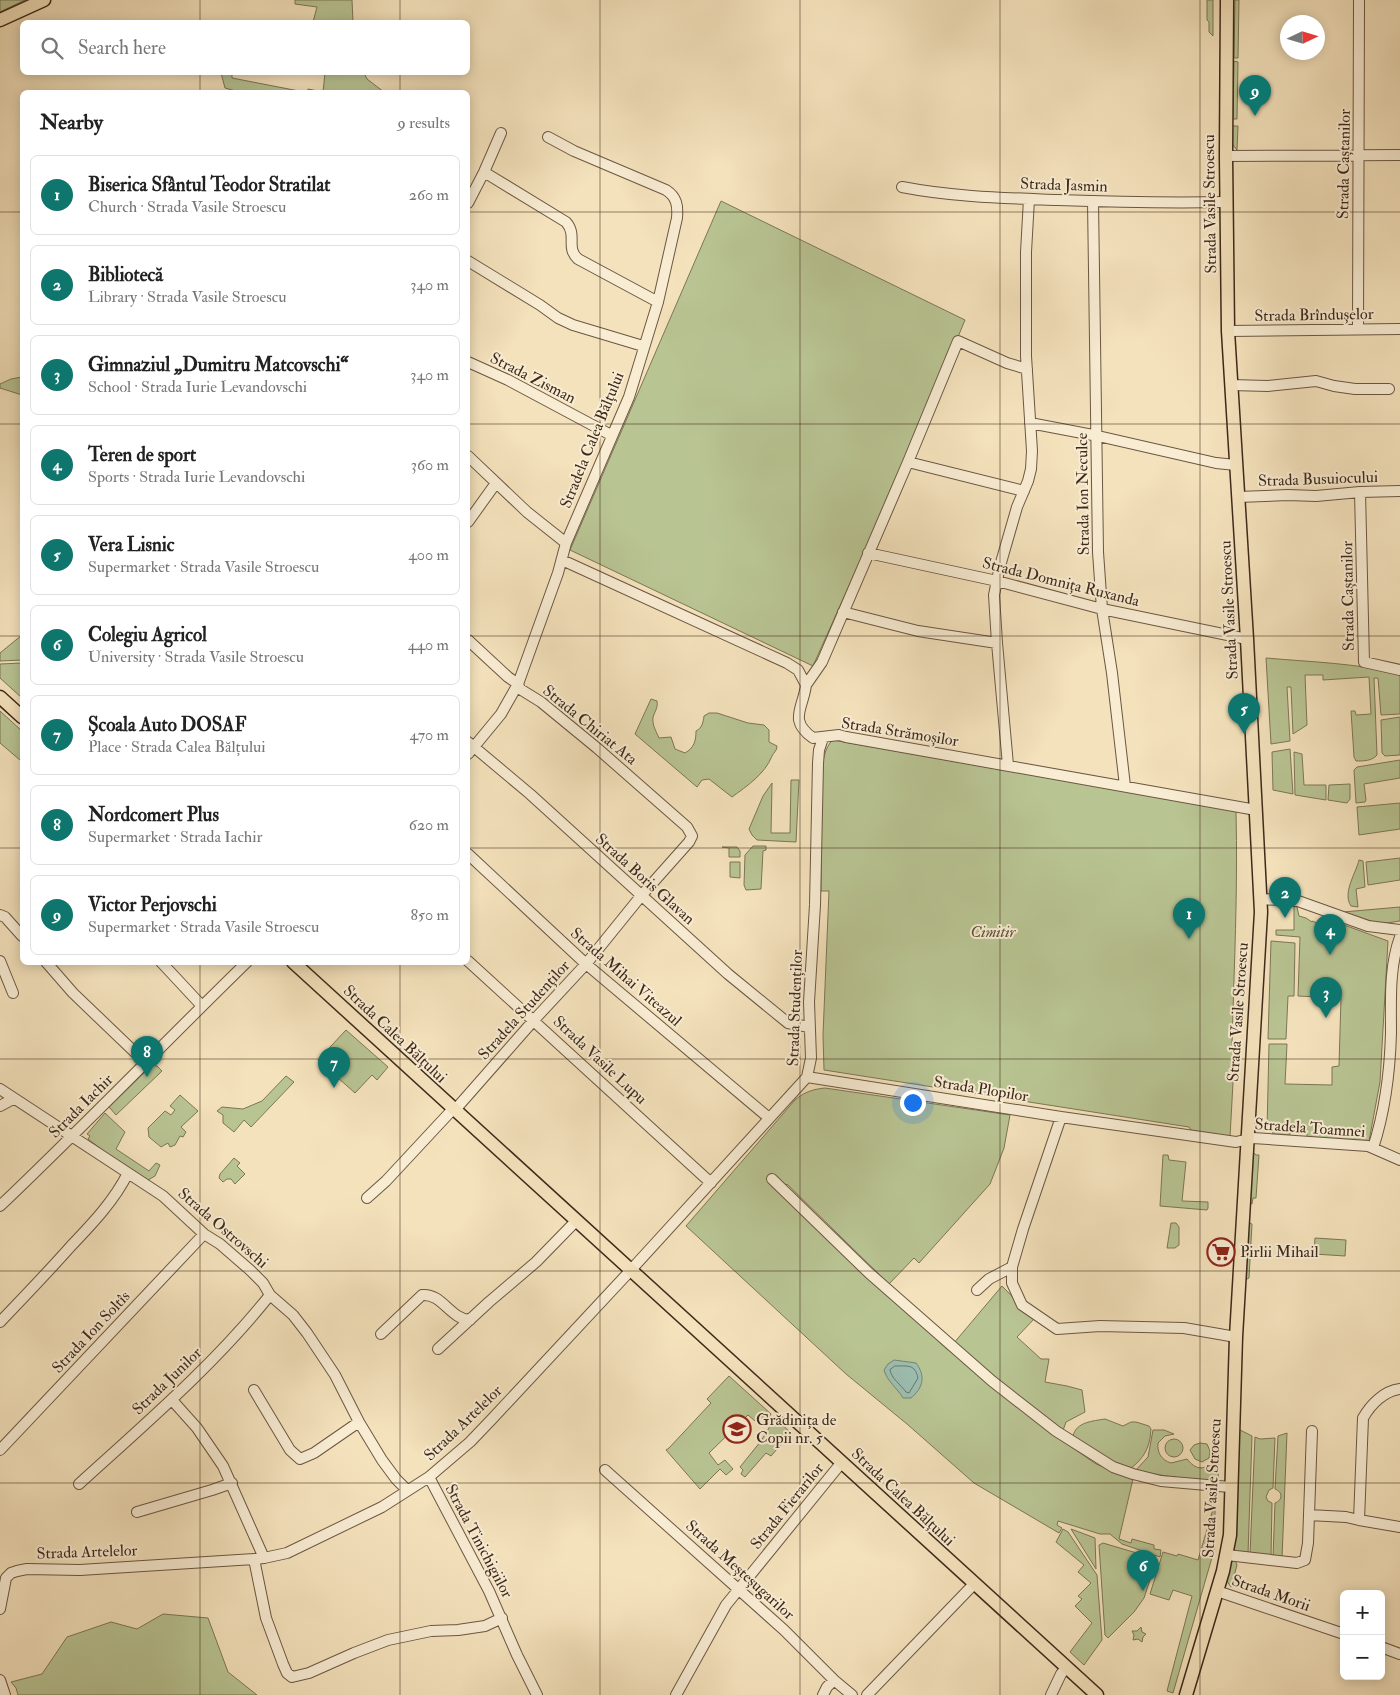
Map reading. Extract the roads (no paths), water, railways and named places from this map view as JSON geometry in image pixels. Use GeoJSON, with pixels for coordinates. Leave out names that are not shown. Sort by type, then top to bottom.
{"type":"FeatureCollection","features":[{"type":"Feature","properties":{"kind":"main road"},"geometry":{"type":"LineString","coordinates":[[0,20],[44,0]]}},
{"type":"Feature","properties":{"kind":"main road","name":"Strada Vasile Stroescu"},"geometry":{"type":"LineString","coordinates":[[1186,1695],[1227,1555],[1230,1535],[1236,1337],[1246,1139],[1260,932],[1247,639],[1228,330],[1226,202],[1227,0]]}},
{"type":"Feature","properties":{"kind":"main road"},"geometry":{"type":"LineString","coordinates":[[0,697],[20,715]]}},
{"type":"Feature","properties":{"kind":"main road","name":"Strada Calea Bălțului"},"geometry":{"type":"LineString","coordinates":[[296,965],[1097,1695]]}},
{"type":"Feature","properties":{"kind":"street","name":"Strada Caștanilor"},"geometry":{"type":"LineString","coordinates":[[1358,329],[1359,0]]}},
{"type":"Feature","properties":{"kind":"street"},"geometry":{"type":"LineString","coordinates":[[470,199],[501,133]]}},
{"type":"Feature","properties":{"kind":"street","name":"Stradela Calea Bălțului"},"geometry":{"type":"LineString","coordinates":[[470,748],[501,714],[518,684],[562,560],[566,543],[629,397],[658,302],[677,218],[678,208],[673,194],[574,151],[548,137]]}},
{"type":"Feature","properties":{"kind":"street"},"geometry":{"type":"LineString","coordinates":[[1226,156],[1400,155]]}},
{"type":"Feature","properties":{"kind":"street"},"geometry":{"type":"LineString","coordinates":[[484,172],[566,222],[572,229],[571,247],[572,252],[578,259],[658,302]]}},
{"type":"Feature","properties":{"kind":"street","name":"Strada Jasmin"},"geometry":{"type":"LineString","coordinates":[[902,187],[936,193],[1028,199],[1178,203],[1226,202]]}},
{"type":"Feature","properties":{"kind":"street"},"geometry":{"type":"LineString","coordinates":[[1008,764],[994,595],[1017,507],[1031,469],[1027,369],[1026,252],[1028,199]]}},
{"type":"Feature","properties":{"kind":"street","name":"Strada Ion Neculce"},"geometry":{"type":"LineString","coordinates":[[1093,201],[1098,436],[1097,517],[1102,609],[1112,673],[1125,786]]}},
{"type":"Feature","properties":{"kind":"street"},"geometry":{"type":"LineString","coordinates":[[470,262],[558,318],[573,325],[644,346]]}},
{"type":"Feature","properties":{"kind":"street","name":"Strada Brîndușelor"},"geometry":{"type":"LineString","coordinates":[[1228,330],[1400,329]]}},
{"type":"Feature","properties":{"kind":"street"},"geometry":{"type":"LineString","coordinates":[[997,643],[918,631],[843,612],[958,340],[1007,363],[1027,369]]}},
{"type":"Feature","properties":{"kind":"street","name":"Strada Zisman"},"geometry":{"type":"LineString","coordinates":[[470,363],[508,380],[611,435]]}},
{"type":"Feature","properties":{"kind":"street"},"geometry":{"type":"LineString","coordinates":[[1231,385],[1268,386],[1316,381],[1355,389],[1389,389]]}},
{"type":"Feature","properties":{"kind":"street"},"geometry":{"type":"LineString","coordinates":[[1030,423],[1236,465]]}},
{"type":"Feature","properties":{"kind":"street"},"geometry":{"type":"LineString","coordinates":[[470,458],[527,512],[566,543]]}},
{"type":"Feature","properties":{"kind":"street"},"geometry":{"type":"LineString","coordinates":[[908,462],[1024,491]]}},
{"type":"Feature","properties":{"kind":"street"},"geometry":{"type":"LineString","coordinates":[[470,519],[496,483]]}},
{"type":"Feature","properties":{"kind":"street","name":"Strada Busuiocului"},"geometry":{"type":"LineString","coordinates":[[1238,497],[1316,496],[1400,491]]}},
{"type":"Feature","properties":{"kind":"street","name":"Strada Caștanilor"},"geometry":{"type":"LineString","coordinates":[[1360,492],[1364,662],[1400,670]]}},
{"type":"Feature","properties":{"kind":"street","name":"Strada Domnița Ruxanda"},"geometry":{"type":"LineString","coordinates":[[868,554],[997,581],[1102,609],[1247,639]]}},
{"type":"Feature","properties":{"kind":"street"},"geometry":{"type":"LineString","coordinates":[[562,560],[787,663],[798,670],[806,685]]}},
{"type":"Feature","properties":{"kind":"street","name":"Strada Strămoșilor"},"geometry":{"type":"LineString","coordinates":[[843,612],[822,662],[806,685],[798,712],[798,719],[805,733],[813,738],[846,736],[1256,810]]}},
{"type":"Feature","properties":{"kind":"street","name":"Strada Chiriat Ata"},"geometry":{"type":"LineString","coordinates":[[470,642],[518,684],[520,689],[540,702],[597,748],[687,827],[692,836]]}},
{"type":"Feature","properties":{"kind":"street","name":"Strada Studenților"},"geometry":{"type":"LineString","coordinates":[[630,1271],[807,1077],[811,1058],[809,1002],[815,905],[818,763],[823,738]]}},
{"type":"Feature","properties":{"kind":"street","name":"Strada Boris Glavan"},"geometry":{"type":"LineString","coordinates":[[470,748],[530,794],[728,974],[788,1022],[809,1027]]}},
{"type":"Feature","properties":{"kind":"street","name":"Stradela Studenților"},"geometry":{"type":"LineString","coordinates":[[454,1110],[586,964],[641,896],[689,842],[692,836]]}},
{"type":"Feature","properties":{"kind":"street","name":"Strada Mihai Viteazul"},"geometry":{"type":"LineString","coordinates":[[470,856],[586,964],[769,1118]]}},
{"type":"Feature","properties":{"kind":"street"},"geometry":{"type":"LineString","coordinates":[[1260,899],[1298,901],[1368,926],[1400,930]]}},
{"type":"Feature","properties":{"kind":"street"},"geometry":{"type":"LineString","coordinates":[[0,915],[5,917],[20,934]]}},
{"type":"Feature","properties":{"kind":"street"},"geometry":{"type":"LineString","coordinates":[[1373,1148],[1380,1127],[1388,1074],[1393,968],[1400,937]]}},
{"type":"Feature","properties":{"kind":"street"},"geometry":{"type":"LineString","coordinates":[[0,961],[13,993]]}},
{"type":"Feature","properties":{"kind":"street","name":"Strada Vasile Lupu"},"geometry":{"type":"LineString","coordinates":[[470,963],[711,1183]]}},
{"type":"Feature","properties":{"kind":"street"},"geometry":{"type":"LineString","coordinates":[[49,965],[73,993],[145,1062]]}},
{"type":"Feature","properties":{"kind":"street"},"geometry":{"type":"LineString","coordinates":[[164,965],[202,1006]]}},
{"type":"Feature","properties":{"kind":"street","name":"Strada Iachir"},"geometry":{"type":"LineString","coordinates":[[0,1206],[73,1136],[244,965]]}},
{"type":"Feature","properties":{"kind":"street","name":"Strada Plopilor"},"geometry":{"type":"LineString","coordinates":[[807,1077],[1236,1142],[1246,1139]]}},
{"type":"Feature","properties":{"kind":"street","name":"Strada Ostrovschi"},"geometry":{"type":"LineString","coordinates":[[0,1089],[164,1196],[204,1234],[220,1244],[250,1270],[263,1283],[270,1295],[293,1315],[307,1333],[335,1376],[359,1422],[396,1480],[407,1490]]}},
{"type":"Feature","properties":{"kind":"street"},"geometry":{"type":"LineString","coordinates":[[0,1106],[13,1099]]}},
{"type":"Feature","properties":{"kind":"street"},"geometry":{"type":"LineString","coordinates":[[367,1198],[386,1181],[454,1110]]}},
{"type":"Feature","properties":{"kind":"street"},"geometry":{"type":"LineString","coordinates":[[1061,1117],[1022,1229],[1012,1268],[1012,1283],[1022,1305],[1057,1329],[1100,1326],[1184,1328],[1236,1337]]}},
{"type":"Feature","properties":{"kind":"street","name":"Stradela Toamnei"},"geometry":{"type":"LineString","coordinates":[[1246,1139],[1291,1140],[1368,1146],[1400,1160]]}},
{"type":"Feature","properties":{"kind":"street"},"geometry":{"type":"LineString","coordinates":[[0,1322],[101,1213],[128,1173]]}},
{"type":"Feature","properties":{"kind":"street"},"geometry":{"type":"LineString","coordinates":[[772,1179],[869,1273],[992,1381],[1056,1431],[1102,1461],[1133,1474],[1161,1481],[1230,1487]]}},
{"type":"Feature","properties":{"kind":"street"},"geometry":{"type":"LineString","coordinates":[[438,1349],[536,1262],[576,1221]]}},
{"type":"Feature","properties":{"kind":"street","name":"Strada Ion Soltîs"},"geometry":{"type":"LineString","coordinates":[[0,1450],[204,1234]]}},
{"type":"Feature","properties":{"kind":"street"},"geometry":{"type":"LineString","coordinates":[[978,1290],[990,1279],[1012,1268]]}},
{"type":"Feature","properties":{"kind":"street","name":"Strada Artelelor"},"geometry":{"type":"LineString","coordinates":[[0,1609],[6,1578],[11,1573],[27,1569],[80,1570],[259,1559],[287,1553],[382,1507],[429,1478],[470,1442],[630,1271]]}},
{"type":"Feature","properties":{"kind":"street"},"geometry":{"type":"LineString","coordinates":[[381,1334],[414,1301],[422,1295],[428,1294],[436,1298],[456,1316],[470,1320]]}},
{"type":"Feature","properties":{"kind":"street","name":"Strada Junilor"},"geometry":{"type":"LineString","coordinates":[[79,1484],[172,1400],[256,1313],[270,1295]]}},
{"type":"Feature","properties":{"kind":"street"},"geometry":{"type":"LineString","coordinates":[[1359,1520],[1363,1418],[1367,1411],[1386,1393],[1400,1389]]}},
{"type":"Feature","properties":{"kind":"street"},"geometry":{"type":"LineString","coordinates":[[254,1390],[290,1450],[300,1458],[314,1453],[359,1422]]}},
{"type":"Feature","properties":{"kind":"street"},"geometry":{"type":"LineString","coordinates":[[172,1400],[197,1428],[213,1450],[232,1483],[259,1559]]}},
{"type":"Feature","properties":{"kind":"street"},"geometry":{"type":"LineString","coordinates":[[1227,1555],[1301,1563],[1305,1560],[1307,1551],[1312,1431]]}},
{"type":"Feature","properties":{"kind":"street","name":"Strada Fierarilor"},"geometry":{"type":"LineString","coordinates":[[676,1695],[726,1605],[842,1462]]}},
{"type":"Feature","properties":{"kind":"street","name":"Strada Meșteșugarilor"},"geometry":{"type":"LineString","coordinates":[[605,1470],[739,1588],[852,1695]]}},
{"type":"Feature","properties":{"kind":"street","name":"Strada Tinichigiilor"},"geometry":{"type":"LineString","coordinates":[[429,1478],[502,1618],[517,1655],[537,1695]]}},
{"type":"Feature","properties":{"kind":"street"},"geometry":{"type":"LineString","coordinates":[[137,1512],[232,1483]]}},
{"type":"Feature","properties":{"kind":"street"},"geometry":{"type":"LineString","coordinates":[[1309,1514],[1346,1517],[1400,1527]]}},
{"type":"Feature","properties":{"kind":"street","name":"Strada Tinichigiilor"},"geometry":{"type":"LineString","coordinates":[[259,1559],[266,1618],[287,1673],[292,1677],[309,1673],[354,1652],[388,1640],[431,1631],[485,1626],[502,1618]]}},
{"type":"Feature","properties":{"kind":"street"},"geometry":{"type":"LineString","coordinates":[[867,1695],[974,1584]]}},
{"type":"Feature","properties":{"kind":"street","name":"Strada Morii"},"geometry":{"type":"LineString","coordinates":[[1217,1591],[1340,1633]]}},
{"type":"Feature","properties":{"kind":"street"},"geometry":{"type":"LineString","coordinates":[[1385,1648],[1400,1654]]}},
{"type":"Feature","properties":{"kind":"street"},"geometry":{"type":"LineString","coordinates":[[1051,1695],[1061,1674],[1067,1667]]}},
{"type":"Feature","properties":{"kind":"street"},"geometry":{"type":"LineString","coordinates":[[0,1680],[6,1695]]}},
{"type":"Feature","properties":{"kind":"street"},"geometry":{"type":"LineString","coordinates":[[823,1695],[827,1687],[834,1680]]}},
{"type":"Feature","properties":{"kind":"water"},"geometry":{"type":"Polygon","coordinates":[[[894,1360],[916,1363],[919,1368],[922,1382],[911,1398],[903,1398],[885,1374],[884,1370],[894,1360]]]}},
{"type":"Feature","properties":{"kind":"place","name":"Victor Perjovschi"},"geometry":{"type":"Point","coordinates":[1255,116]}},
{"type":"Feature","properties":{"kind":"place","name":"Vera Lisnic"},"geometry":{"type":"Point","coordinates":[1244,734]}},
{"type":"Feature","properties":{"kind":"place","name":"Bibliotecă"},"geometry":{"type":"Point","coordinates":[1285,918]}},
{"type":"Feature","properties":{"kind":"place","name":"Biserica Sfântul Teodor Stratilat"},"geometry":{"type":"Point","coordinates":[1189,939]}},
{"type":"Feature","properties":{"kind":"place","name":"Teren de sport"},"geometry":{"type":"Point","coordinates":[1330,955]}},
{"type":"Feature","properties":{"kind":"place","name":"Gimnaziul „Dumitru Matcovschi“"},"geometry":{"type":"Point","coordinates":[1326,1018]}},
{"type":"Feature","properties":{"kind":"place","name":"Nordcomert Plus"},"geometry":{"type":"Point","coordinates":[147,1077]}},
{"type":"Feature","properties":{"kind":"place","name":"Școala Auto DOSAF"},"geometry":{"type":"Point","coordinates":[334,1088]}},
{"type":"Feature","properties":{"kind":"place","name":"Pirlii Mihail"},"geometry":{"type":"Point","coordinates":[1221,1252]}},
{"type":"Feature","properties":{"kind":"place","name":"Grădinița de Copii nr. 5"},"geometry":{"type":"Point","coordinates":[737,1429]}},
{"type":"Feature","properties":{"kind":"place","name":"Colegiu Agricol"},"geometry":{"type":"Point","coordinates":[1143,1591]}},
{"type":"Feature","properties":{"kind":"park label","name":"Cimitir"},"geometry":{"type":"Point","coordinates":[993,932]}}]}
